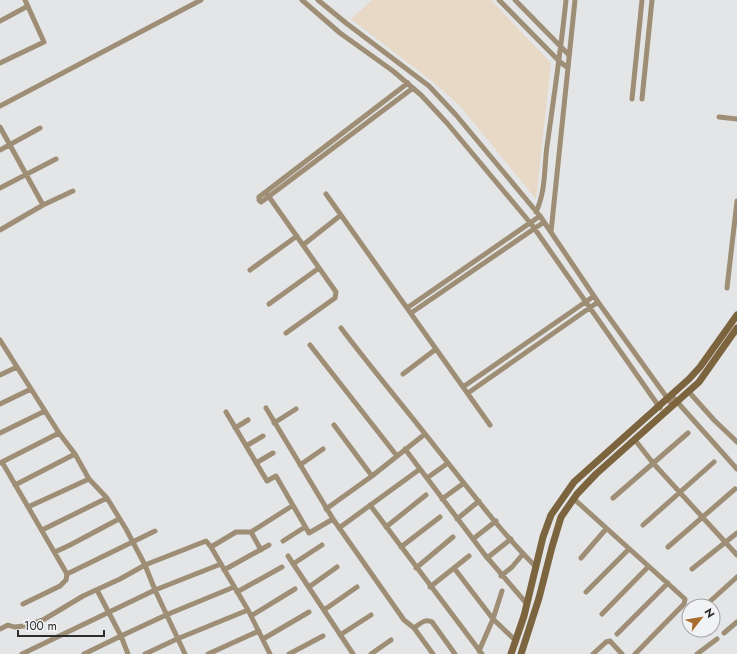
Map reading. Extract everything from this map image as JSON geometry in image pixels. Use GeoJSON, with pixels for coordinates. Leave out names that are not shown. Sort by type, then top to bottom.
{"type":"FeatureCollection","features":[{"type":"Feature","properties":{"kind":"main road"},"geometry":{"type":"LineString","coordinates":[[510,654],[527,604],[543,537],[551,516],[570,487],[579,477],[689,379],[700,367],[737,315]]}},
{"type":"Feature","properties":{"kind":"main road"},"geometry":{"type":"LineString","coordinates":[[521,654],[539,598],[561,517],[574,499],[596,474],[665,414],[699,382],[737,328]]}},
{"type":"Feature","properties":{"kind":"street"},"geometry":{"type":"LineString","coordinates":[[0,63],[44,42],[25,0]]}},
{"type":"Feature","properties":{"kind":"street"},"geometry":{"type":"LineString","coordinates":[[0,106],[201,0]]}},
{"type":"Feature","properties":{"kind":"street"},"geometry":{"type":"LineString","coordinates":[[302,0],[340,33],[413,88],[447,123],[534,228],[665,414]]}},
{"type":"Feature","properties":{"kind":"street"},"geometry":{"type":"LineString","coordinates":[[318,0],[429,86],[456,115],[538,214],[598,302],[669,397],[737,469]]}},
{"type":"Feature","properties":{"kind":"street"},"geometry":{"type":"LineString","coordinates":[[499,0],[559,61],[568,68]]}},
{"type":"Feature","properties":{"kind":"street"},"geometry":{"type":"LineString","coordinates":[[515,0],[569,55]]}},
{"type":"Feature","properties":{"kind":"street"},"geometry":{"type":"LineString","coordinates":[[409,311],[530,223],[538,214],[543,190],[547,146],[561,48],[566,0]]}},
{"type":"Feature","properties":{"kind":"street"},"geometry":{"type":"LineString","coordinates":[[551,232],[575,0]]}},
{"type":"Feature","properties":{"kind":"street"},"geometry":{"type":"LineString","coordinates":[[632,99],[642,0]]}},
{"type":"Feature","properties":{"kind":"street"},"geometry":{"type":"LineString","coordinates":[[642,99],[652,0]]}},
{"type":"Feature","properties":{"kind":"street"},"geometry":{"type":"LineString","coordinates":[[0,21],[28,6]]}},
{"type":"Feature","properties":{"kind":"street"},"geometry":{"type":"LineString","coordinates":[[267,194],[408,84]]}},
{"type":"Feature","properties":{"kind":"street"},"geometry":{"type":"LineString","coordinates":[[267,194],[413,88]]}},
{"type":"Feature","properties":{"kind":"street"},"geometry":{"type":"LineString","coordinates":[[719,117],[737,119]]}},
{"type":"Feature","properties":{"kind":"street"},"geometry":{"type":"LineString","coordinates":[[0,127],[43,205]]}},
{"type":"Feature","properties":{"kind":"street"},"geometry":{"type":"LineString","coordinates":[[0,150],[40,128]]}},
{"type":"Feature","properties":{"kind":"street"},"geometry":{"type":"LineString","coordinates":[[0,188],[56,159]]}},
{"type":"Feature","properties":{"kind":"street"},"geometry":{"type":"LineString","coordinates":[[0,230],[43,205],[73,191]]}},
{"type":"Feature","properties":{"kind":"street"},"geometry":{"type":"LineString","coordinates":[[267,194],[336,292],[334,298],[286,332]]}},
{"type":"Feature","properties":{"kind":"street"},"geometry":{"type":"LineString","coordinates":[[326,194],[490,425]]}},
{"type":"Feature","properties":{"kind":"street"},"geometry":{"type":"LineString","coordinates":[[727,288],[737,201]]}},
{"type":"Feature","properties":{"kind":"street"},"geometry":{"type":"LineString","coordinates":[[303,245],[341,215]]}},
{"type":"Feature","properties":{"kind":"street"},"geometry":{"type":"LineString","coordinates":[[409,311],[544,222]]}},
{"type":"Feature","properties":{"kind":"street"},"geometry":{"type":"LineString","coordinates":[[250,270],[297,236]]}},
{"type":"Feature","properties":{"kind":"street"},"geometry":{"type":"LineString","coordinates":[[269,304],[319,268]]}},
{"type":"Feature","properties":{"kind":"street"},"geometry":{"type":"LineString","coordinates":[[463,387],[594,296]]}},
{"type":"Feature","properties":{"kind":"street"},"geometry":{"type":"LineString","coordinates":[[468,393],[598,302]]}},
{"type":"Feature","properties":{"kind":"street"},"geometry":{"type":"LineString","coordinates":[[341,328],[382,382],[464,483],[523,554],[536,567]]}},
{"type":"Feature","properties":{"kind":"street"},"geometry":{"type":"LineString","coordinates":[[0,340],[2,346],[59,433],[75,454],[89,479],[107,498],[145,565],[154,590],[185,654]]}},
{"type":"Feature","properties":{"kind":"street"},"geometry":{"type":"LineString","coordinates":[[310,345],[397,456]]}},
{"type":"Feature","properties":{"kind":"street"},"geometry":{"type":"LineString","coordinates":[[403,374],[436,349]]}},
{"type":"Feature","properties":{"kind":"street"},"geometry":{"type":"LineString","coordinates":[[0,375],[17,367]]}},
{"type":"Feature","properties":{"kind":"street"},"geometry":{"type":"LineString","coordinates":[[0,404],[31,389]]}},
{"type":"Feature","properties":{"kind":"street"},"geometry":{"type":"LineString","coordinates":[[688,392],[737,442]]}},
{"type":"Feature","properties":{"kind":"street"},"geometry":{"type":"LineString","coordinates":[[266,408],[339,528],[404,620],[414,628],[433,654]]}},
{"type":"Feature","properties":{"kind":"street"},"geometry":{"type":"LineString","coordinates":[[274,423],[296,409]]}},
{"type":"Feature","properties":{"kind":"street"},"geometry":{"type":"LineString","coordinates":[[0,433],[45,411]]}},
{"type":"Feature","properties":{"kind":"street"},"geometry":{"type":"LineString","coordinates":[[226,412],[267,481],[276,476],[309,533],[333,519]]}},
{"type":"Feature","properties":{"kind":"street"},"geometry":{"type":"LineString","coordinates":[[235,428],[248,420]]}},
{"type":"Feature","properties":{"kind":"street"},"geometry":{"type":"LineString","coordinates":[[334,425],[372,476]]}},
{"type":"Feature","properties":{"kind":"street"},"geometry":{"type":"LineString","coordinates":[[23,604],[60,586],[66,580],[67,574],[15,484],[1,463],[59,433]]}},
{"type":"Feature","properties":{"kind":"street"},"geometry":{"type":"LineString","coordinates":[[613,498],[688,433]]}},
{"type":"Feature","properties":{"kind":"street"},"geometry":{"type":"LineString","coordinates":[[326,508],[372,476],[425,434]]}},
{"type":"Feature","properties":{"kind":"street"},"geometry":{"type":"LineString","coordinates":[[246,446],[263,436]]}},
{"type":"Feature","properties":{"kind":"street"},"geometry":{"type":"LineString","coordinates":[[635,440],[653,463],[737,555]]}},
{"type":"Feature","properties":{"kind":"street"},"geometry":{"type":"LineString","coordinates":[[300,465],[323,449]]}},
{"type":"Feature","properties":{"kind":"street"},"geometry":{"type":"LineString","coordinates":[[405,449],[501,576],[527,604]]}},
{"type":"Feature","properties":{"kind":"street"},"geometry":{"type":"LineString","coordinates":[[256,463],[273,453]]}},
{"type":"Feature","properties":{"kind":"street"},"geometry":{"type":"LineString","coordinates":[[15,484],[75,454]]}},
{"type":"Feature","properties":{"kind":"street"},"geometry":{"type":"LineString","coordinates":[[642,525],[714,462]]}},
{"type":"Feature","properties":{"kind":"street"},"geometry":{"type":"LineString","coordinates":[[427,478],[448,463]]}},
{"type":"Feature","properties":{"kind":"street"},"geometry":{"type":"LineString","coordinates":[[339,528],[420,469]]}},
{"type":"Feature","properties":{"kind":"street"},"geometry":{"type":"LineString","coordinates":[[28,507],[89,479]]}},
{"type":"Feature","properties":{"kind":"street"},"geometry":{"type":"LineString","coordinates":[[442,499],[464,483]]}},
{"type":"Feature","properties":{"kind":"street"},"geometry":{"type":"LineString","coordinates":[[668,547],[735,489]]}},
{"type":"Feature","properties":{"kind":"street"},"geometry":{"type":"LineString","coordinates":[[386,527],[426,495]]}},
{"type":"Feature","properties":{"kind":"street"},"geometry":{"type":"LineString","coordinates":[[42,530],[107,498]]}},
{"type":"Feature","properties":{"kind":"street"},"geometry":{"type":"LineString","coordinates":[[574,499],[686,601],[635,654]]}},
{"type":"Feature","properties":{"kind":"street"},"geometry":{"type":"LineString","coordinates":[[457,519],[479,501]]}},
{"type":"Feature","properties":{"kind":"street"},"geometry":{"type":"LineString","coordinates":[[211,547],[236,532],[251,532],[292,506]]}},
{"type":"Feature","properties":{"kind":"street"},"geometry":{"type":"LineString","coordinates":[[370,506],[480,652]]}},
{"type":"Feature","properties":{"kind":"street"},"geometry":{"type":"LineString","coordinates":[[401,547],[440,517]]}},
{"type":"Feature","properties":{"kind":"street"},"geometry":{"type":"LineString","coordinates":[[55,552],[119,519]]}},
{"type":"Feature","properties":{"kind":"street"},"geometry":{"type":"LineString","coordinates":[[473,538],[496,521]]}},
{"type":"Feature","properties":{"kind":"street"},"geometry":{"type":"LineString","coordinates":[[283,541],[305,527]]}},
{"type":"Feature","properties":{"kind":"street"},"geometry":{"type":"LineString","coordinates":[[581,558],[606,529]]}},
{"type":"Feature","properties":{"kind":"street"},"geometry":{"type":"LineString","coordinates":[[67,574],[155,531]]}},
{"type":"Feature","properties":{"kind":"street"},"geometry":{"type":"LineString","coordinates":[[251,532],[261,550]]}},
{"type":"Feature","properties":{"kind":"street"},"geometry":{"type":"LineString","coordinates":[[692,569],[737,533]]}},
{"type":"Feature","properties":{"kind":"street"},"geometry":{"type":"LineString","coordinates":[[416,568],[453,537]]}},
{"type":"Feature","properties":{"kind":"street"},"geometry":{"type":"LineString","coordinates":[[487,558],[511,539]]}},
{"type":"Feature","properties":{"kind":"street"},"geometry":{"type":"LineString","coordinates":[[0,629],[8,625],[24,626],[43,620],[83,596],[120,580],[145,565],[204,542],[208,542],[248,610],[270,654]]}},
{"type":"Feature","properties":{"kind":"street"},"geometry":{"type":"LineString","coordinates":[[224,570],[269,545]]}},
{"type":"Feature","properties":{"kind":"street"},"geometry":{"type":"LineString","coordinates":[[293,564],[322,545]]}},
{"type":"Feature","properties":{"kind":"street"},"geometry":{"type":"LineString","coordinates":[[586,592],[629,549]]}},
{"type":"Feature","properties":{"kind":"street"},"geometry":{"type":"LineString","coordinates":[[501,576],[512,567],[523,554]]}},
{"type":"Feature","properties":{"kind":"street"},"geometry":{"type":"LineString","coordinates":[[288,556],[353,654]]}},
{"type":"Feature","properties":{"kind":"street"},"geometry":{"type":"LineString","coordinates":[[430,587],[469,556]]}},
{"type":"Feature","properties":{"kind":"street"},"geometry":{"type":"LineString","coordinates":[[22,654],[154,590],[221,564]]}},
{"type":"Feature","properties":{"kind":"street"},"geometry":{"type":"LineString","coordinates":[[238,592],[282,567]]}},
{"type":"Feature","properties":{"kind":"street"},"geometry":{"type":"LineString","coordinates":[[309,587],[337,567]]}},
{"type":"Feature","properties":{"kind":"street"},"geometry":{"type":"LineString","coordinates":[[602,614],[648,567]]}},
{"type":"Feature","properties":{"kind":"street"},"geometry":{"type":"LineString","coordinates":[[454,568],[493,619],[515,640]]}},
{"type":"Feature","properties":{"kind":"street"},"geometry":{"type":"LineString","coordinates":[[714,598],[737,577]]}},
{"type":"Feature","properties":{"kind":"street"},"geometry":{"type":"LineString","coordinates":[[617,634],[668,583]]}},
{"type":"Feature","properties":{"kind":"street"},"geometry":{"type":"LineString","coordinates":[[84,654],[166,615],[234,587]]}},
{"type":"Feature","properties":{"kind":"street"},"geometry":{"type":"LineString","coordinates":[[324,610],[357,587]]}},
{"type":"Feature","properties":{"kind":"street"},"geometry":{"type":"LineString","coordinates":[[251,616],[295,589]]}},
{"type":"Feature","properties":{"kind":"street"},"geometry":{"type":"LineString","coordinates":[[97,590],[121,636],[128,654]]}},
{"type":"Feature","properties":{"kind":"street"},"geometry":{"type":"LineString","coordinates":[[480,652],[502,591]]}},
{"type":"Feature","properties":{"kind":"street"},"geometry":{"type":"LineString","coordinates":[[145,654],[177,639],[248,610]]}},
{"type":"Feature","properties":{"kind":"street"},"geometry":{"type":"LineString","coordinates":[[262,639],[309,612]]}},
{"type":"Feature","properties":{"kind":"street"},"geometry":{"type":"LineString","coordinates":[[340,635],[371,614]]}},
{"type":"Feature","properties":{"kind":"street"},"geometry":{"type":"LineString","coordinates":[[414,628],[424,621],[429,620],[455,654]]}},
{"type":"Feature","properties":{"kind":"street"},"geometry":{"type":"LineString","coordinates":[[724,633],[737,622]]}},
{"type":"Feature","properties":{"kind":"street"},"geometry":{"type":"LineString","coordinates":[[208,654],[259,631]]}},
{"type":"Feature","properties":{"kind":"street"},"geometry":{"type":"LineString","coordinates":[[289,654],[323,636]]}},
{"type":"Feature","properties":{"kind":"street"},"geometry":{"type":"LineString","coordinates":[[697,654],[717,638]]}},
{"type":"Feature","properties":{"kind":"street"},"geometry":{"type":"LineString","coordinates":[[371,654],[391,640]]}},
{"type":"Feature","properties":{"kind":"street"},"geometry":{"type":"LineString","coordinates":[[593,654],[606,642],[610,641],[622,654]]}},
{"type":"Feature","properties":{"kind":"shaded area"},"geometry":{"type":"Polygon","coordinates":[[[372,0],[491,0],[551,63],[536,199],[460,106],[432,81],[351,19],[372,0]]]}}]}
